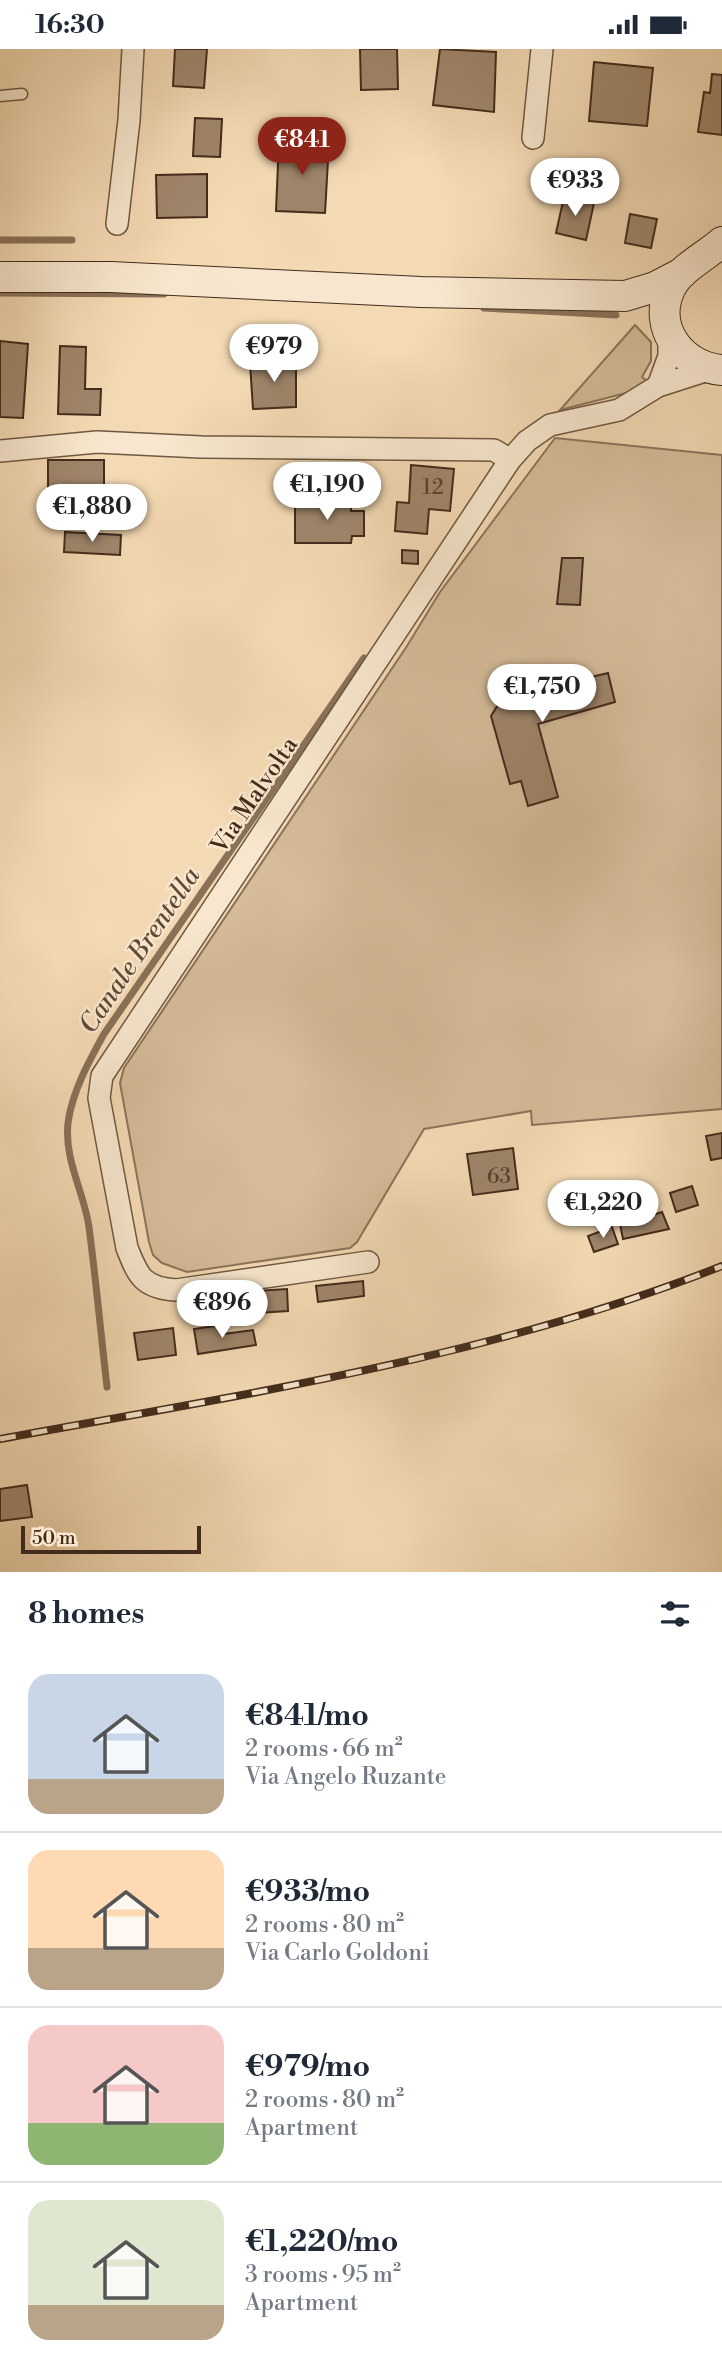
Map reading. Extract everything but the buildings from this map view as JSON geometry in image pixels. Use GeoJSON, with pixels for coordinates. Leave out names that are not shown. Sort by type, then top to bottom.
{"type":"FeatureCollection","features":[{"type":"Feature","properties":{"kind":"street"},"geometry":{"type":"LineString","coordinates":[[117,224],[129,120],[133,49]]}},
{"type":"Feature","properties":{"kind":"street"},"geometry":{"type":"LineString","coordinates":[[533,138],[542,49]]}},
{"type":"Feature","properties":{"kind":"street"},"geometry":{"type":"LineString","coordinates":[[0,277],[111,277],[421,292],[625,296],[656,287],[682,273],[722,242]]}},
{"type":"Feature","properties":{"kind":"street"},"geometry":{"type":"LineString","coordinates":[[658,386],[669,356],[667,298],[682,273]]}},
{"type":"Feature","properties":{"kind":"street"},"geometry":{"type":"LineString","coordinates":[[625,296],[648,309],[668,328],[685,356],[716,369]]}},
{"type":"Feature","properties":{"kind":"street","name":"Via Malvolta"},"geometry":{"type":"LineString","coordinates":[[368,1262],[176,1290],[158,1289],[145,1282],[135,1270],[127,1248],[100,1087],[114,1055],[510,460],[527,442],[550,425],[620,410],[658,386],[716,369]]}},
{"type":"Feature","properties":{"kind":"street"},"geometry":{"type":"LineString","coordinates":[[0,451],[97,442],[201,447],[494,450],[510,460]]}},
{"type":"Feature","properties":{"kind":"lane"},"geometry":{"type":"LineString","coordinates":[[0,96],[22,95]]}},
{"type":"Feature","properties":{"kind":"shaded area"},"geometry":{"type":"Polygon","coordinates":[[[635,325],[651,342],[651,361],[642,377],[650,383],[630,392],[560,410],[635,325]]]}},
{"type":"Feature","properties":{"kind":"shaded area"},"geometry":{"type":"Polygon","coordinates":[[[555,438],[722,455],[722,1109],[532,1125],[531,1111],[424,1129],[357,1242],[350,1248],[187,1272],[162,1263],[153,1255],[149,1242],[120,1083],[124,1068],[407,646],[440,592],[555,438]]]}},
{"type":"Feature","properties":{"kind":"waterway"},"geometry":{"type":"LineString","coordinates":[[0,240],[72,240]]}},
{"type":"Feature","properties":{"kind":"waterway"},"geometry":{"type":"LineString","coordinates":[[0,293],[164,294]]}},
{"type":"Feature","properties":{"kind":"waterway"},"geometry":{"type":"LineString","coordinates":[[484,308],[616,315]]}},
{"type":"Feature","properties":{"kind":"waterway","name":"Canale Brentella"},"geometry":{"type":"LineString","coordinates":[[107,1387],[89,1227],[69,1150],[68,1123],[77,1088],[104,1034],[364,658]]}},
{"type":"Feature","properties":{"kind":"railway"},"geometry":{"type":"LineString","coordinates":[[0,1439],[274,1389],[456,1349],[546,1326],[722,1266]]}}]}
